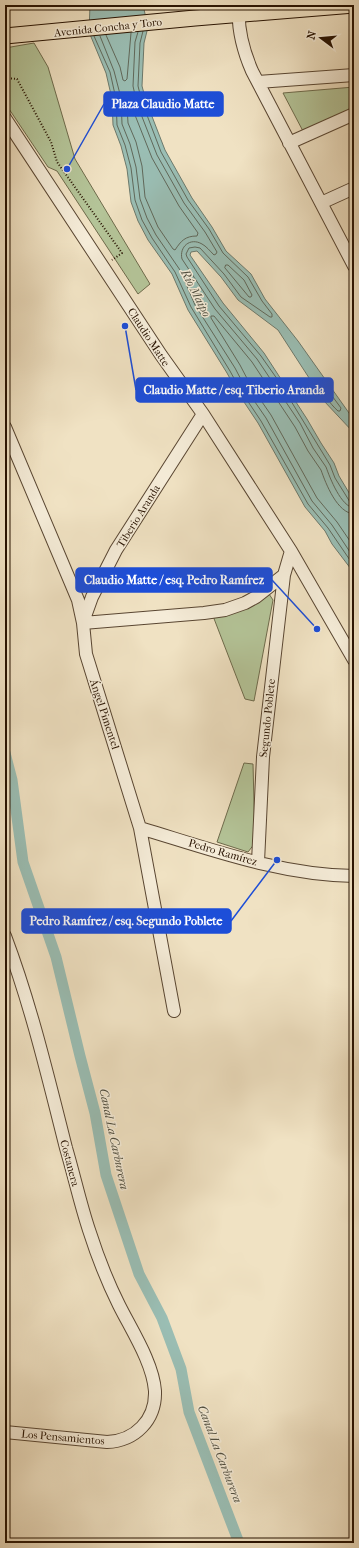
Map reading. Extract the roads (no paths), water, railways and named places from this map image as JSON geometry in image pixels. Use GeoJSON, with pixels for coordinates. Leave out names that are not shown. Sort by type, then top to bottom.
{"type":"FeatureCollection","features":[{"type":"Feature","properties":{"kind":"main road","name":"Avenida Concha y Toro"},"geometry":{"type":"LineString","coordinates":[[5,36],[21,36],[195,18],[238,10],[354,5]]}},
{"type":"Feature","properties":{"kind":"street"},"geometry":{"type":"LineString","coordinates":[[238,10],[239,26],[244,49],[258,82],[354,264]]}},
{"type":"Feature","properties":{"kind":"street"},"geometry":{"type":"LineString","coordinates":[[258,82],[354,75]]}},
{"type":"Feature","properties":{"kind":"street"},"geometry":{"type":"LineString","coordinates":[[289,143],[354,114]]}},
{"type":"Feature","properties":{"kind":"street","name":"Claudio Matte"},"geometry":{"type":"LineString","coordinates":[[5,118],[161,355],[203,414],[291,551],[354,660]]}},
{"type":"Feature","properties":{"kind":"street"},"geometry":{"type":"LineString","coordinates":[[321,202],[354,188]]}},
{"type":"Feature","properties":{"kind":"street","name":"Tiberio Aranda"},"geometry":{"type":"LineString","coordinates":[[83,623],[92,597],[116,550],[203,414]]}},
{"type":"Feature","properties":{"kind":"street","name":"Ángel Pimentel"},"geometry":{"type":"LineString","coordinates":[[5,427],[78,600],[83,623],[84,645],[88,663],[140,828],[174,1011]]}},
{"type":"Feature","properties":{"kind":"street","name":"Segundo Poblete"},"geometry":{"type":"LineString","coordinates":[[258,862],[263,757],[284,575],[291,551]]}},
{"type":"Feature","properties":{"kind":"street"},"geometry":{"type":"LineString","coordinates":[[83,623],[198,614],[225,610],[256,597],[284,575]]}},
{"type":"Feature","properties":{"kind":"street","name":"Pedro Ramírez"},"geometry":{"type":"LineString","coordinates":[[140,828],[258,862],[311,873],[354,876]]}},
{"type":"Feature","properties":{"kind":"street","name":"Costanera"},"geometry":{"type":"LineString","coordinates":[[5,936],[31,1014],[89,1229],[107,1279],[146,1360],[154,1384]]}},
{"type":"Feature","properties":{"kind":"street","name":"Los Pensamientos"},"geometry":{"type":"LineString","coordinates":[[5,1432],[107,1442],[127,1438],[139,1431],[150,1416],[154,1399],[154,1384]]}},
{"type":"Feature","properties":{"kind":"water","name":"Río Maipo"},"geometry":{"type":"Polygon","coordinates":[[[90,5],[143,5],[148,27],[144,43],[142,86],[146,101],[165,150],[192,198],[226,251],[251,274],[265,299],[298,341],[354,420],[354,433],[324,401],[278,330],[238,300],[221,277],[197,251],[191,252],[190,255],[223,303],[264,353],[334,463],[339,476],[354,501],[354,573],[332,544],[325,531],[305,507],[258,423],[238,393],[188,310],[172,274],[148,240],[138,221],[131,202],[127,169],[121,146],[113,125],[112,99],[106,73],[89,32],[90,5]]]}},
{"type":"Feature","properties":{"kind":"waterway","name":"Canal La Carburera"},"geometry":{"type":"LineString","coordinates":[[5,753],[12,780],[23,862],[56,957],[95,1113],[106,1175],[139,1274],[162,1318],[181,1369],[189,1412],[239,1543]]}},
{"type":"Feature","properties":{"kind":"place","name":"Plaza Claudio Matte"},"geometry":{"type":"Point","coordinates":[67,169]}},
{"type":"Feature","properties":{"kind":"place","name":"Claudio Matte / esq. Tiberio Aranda"},"geometry":{"type":"Point","coordinates":[125,326]}},
{"type":"Feature","properties":{"kind":"place","name":"Claudio Matte / esq. Pedro Ramírez"},"geometry":{"type":"Point","coordinates":[317,629]}},
{"type":"Feature","properties":{"kind":"place","name":"Pedro Ramírez / esq. Segundo Poblete"},"geometry":{"type":"Point","coordinates":[277,860]}}]}
